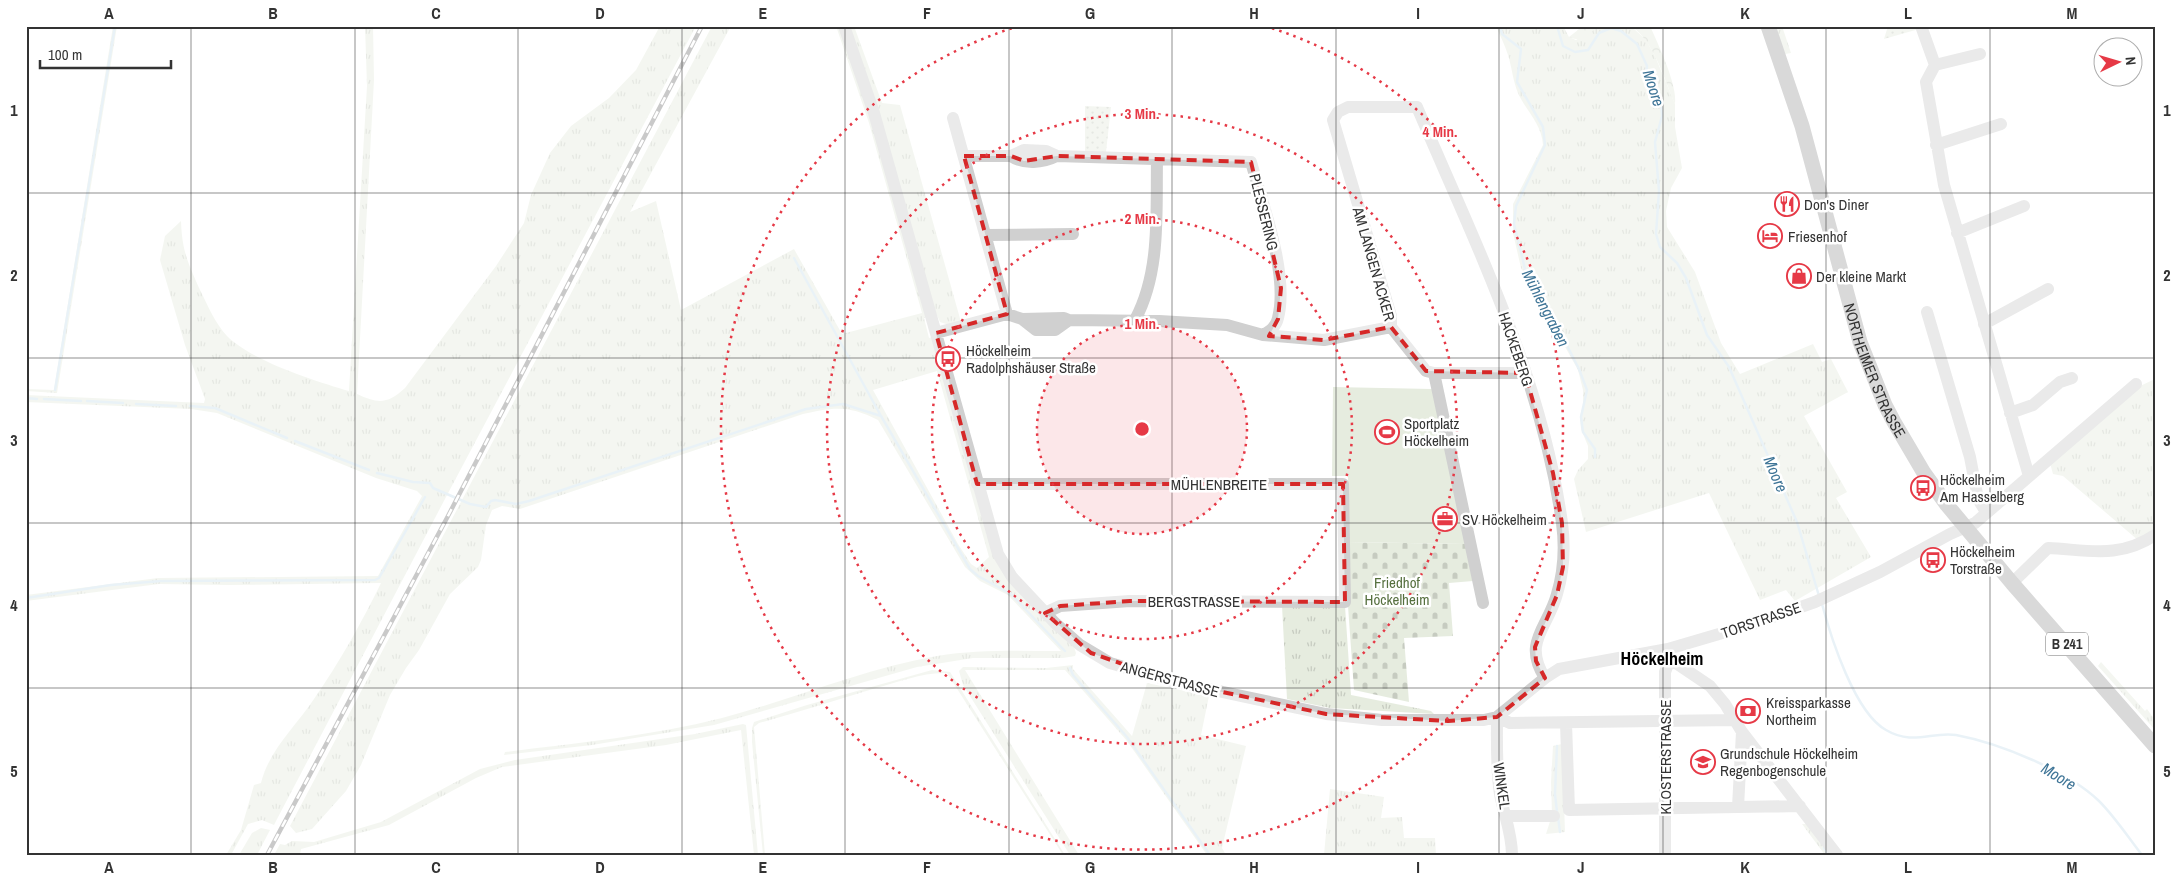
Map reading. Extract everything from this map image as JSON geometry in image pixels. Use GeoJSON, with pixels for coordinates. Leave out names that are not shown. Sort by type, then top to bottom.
{"type":"FeatureCollection","features":[{"type":"Feature","properties":{"kind":"main road","name":"NORTHEIMER STRASSE"},"geometry":{"type":"LineString","coordinates":[[1768,26],[1802,126],[1848,302],[1885,405],[1908,447],[1964,527],[2155,746]]}},
{"type":"Feature","properties":{"kind":"street","name":"ANGERSTRASSE"},"geometry":{"type":"LineString","coordinates":[[844,26],[874,113],[998,554],[1012,577],[1045,613],[1080,645],[1110,663],[1172,681],[1326,714],[1382,720],[1484,720],[1497,716],[1545,678]]}},
{"type":"Feature","properties":{"kind":"street"},"geometry":{"type":"LineString","coordinates":[[1921,26],[1935,65],[1926,82],[1936,145],[1957,233],[2029,476]]}},
{"type":"Feature","properties":{"kind":"street"},"geometry":{"type":"LineString","coordinates":[[1935,65],[1980,54]]}},
{"type":"Feature","properties":{"kind":"street","name":"HACKEBERG"},"geometry":{"type":"LineString","coordinates":[[1338,112],[1348,107],[1417,106],[1502,308],[1525,374],[1553,474],[1564,541],[1563,567],[1557,595],[1535,647],[1536,661],[1545,678]]}},
{"type":"Feature","properties":{"kind":"street","name":"AM LANGEN ACKER"},"geometry":{"type":"LineString","coordinates":[[1338,112],[1332,120],[1391,316],[1391,327],[1426,370],[1434,373]]}},
{"type":"Feature","properties":{"kind":"street"},"geometry":{"type":"LineString","coordinates":[[953,118],[1008,314]]}},
{"type":"Feature","properties":{"kind":"street"},"geometry":{"type":"LineString","coordinates":[[1936,145],[2001,124]]}},
{"type":"Feature","properties":{"kind":"street"},"geometry":{"type":"LineString","coordinates":[[964,156],[1011,156],[1024,150],[1046,151],[1057,156],[1157,160],[1156,248],[1145,303],[1135,320]]}},
{"type":"Feature","properties":{"kind":"street","name":"PLESSERING"},"geometry":{"type":"LineString","coordinates":[[1157,160],[1251,162],[1274,243],[1281,288],[1278,319]]}},
{"type":"Feature","properties":{"kind":"street"},"geometry":{"type":"LineString","coordinates":[[1957,233],[2024,206]]}},
{"type":"Feature","properties":{"kind":"street"},"geometry":{"type":"LineString","coordinates":[[986,234],[1073,234]]}},
{"type":"Feature","properties":{"kind":"street"},"geometry":{"type":"LineString","coordinates":[[1984,324],[2048,289]]}},
{"type":"Feature","properties":{"kind":"street"},"geometry":{"type":"LineString","coordinates":[[1145,303],[1159,321]]}},
{"type":"Feature","properties":{"kind":"street"},"geometry":{"type":"LineString","coordinates":[[1927,312],[1970,457],[1978,499],[1986,512]]}},
{"type":"Feature","properties":{"kind":"street"},"geometry":{"type":"LineString","coordinates":[[936,333],[1008,314],[1022,319],[1036,330],[1055,330],[1069,320],[1135,320],[1227,325],[1263,335],[1324,340],[1391,327]]}},
{"type":"Feature","properties":{"kind":"street"},"geometry":{"type":"LineString","coordinates":[[1278,319],[1290,338]]}},
{"type":"Feature","properties":{"kind":"street"},"geometry":{"type":"LineString","coordinates":[[1263,335],[1273,329],[1278,319]]}},
{"type":"Feature","properties":{"kind":"street"},"geometry":{"type":"LineString","coordinates":[[1483,603],[1434,373],[1525,374]]}},
{"type":"Feature","properties":{"kind":"street"},"geometry":{"type":"LineString","coordinates":[[2010,413],[2033,405],[2060,382],[2072,378]]}},
{"type":"Feature","properties":{"kind":"street"},"geometry":{"type":"LineString","coordinates":[[1964,527],[1975,523],[2136,384]]}},
{"type":"Feature","properties":{"kind":"street","name":"MÜHLENBREITE"},"geometry":{"type":"LineString","coordinates":[[977,484],[1343,484],[1345,602]]}},
{"type":"Feature","properties":{"kind":"street","name":"TORSTRASSE"},"geometry":{"type":"LineString","coordinates":[[1545,678],[1560,669],[1575,665],[1669,654],[1815,602],[1880,572],[1964,527]]}},
{"type":"Feature","properties":{"kind":"street"},"geometry":{"type":"LineString","coordinates":[[2012,583],[2048,548],[2112,552],[2133,547],[2155,535]]}},
{"type":"Feature","properties":{"kind":"street","name":"BERGSTRASSE"},"geometry":{"type":"LineString","coordinates":[[1045,613],[1060,606],[1130,601],[1345,602]]}},
{"type":"Feature","properties":{"kind":"street"},"geometry":{"type":"LineString","coordinates":[[1669,654],[1710,686],[1726,704],[1742,732],[1837,855]]}},
{"type":"Feature","properties":{"kind":"street","name":"KLOSTERSTRASSE"},"geometry":{"type":"LineString","coordinates":[[1665,855],[1665,672],[1669,654]]}},
{"type":"Feature","properties":{"kind":"street"},"geometry":{"type":"LineString","coordinates":[[1497,716],[1510,723],[1735,720]]}},
{"type":"Feature","properties":{"kind":"street","name":"WINKEL"},"geometry":{"type":"LineString","coordinates":[[1497,716],[1500,795],[1512,839],[1512,855]]}},
{"type":"Feature","properties":{"kind":"street"},"geometry":{"type":"LineString","coordinates":[[1566,722],[1569,810],[1800,806]]}},
{"type":"Feature","properties":{"kind":"street"},"geometry":{"type":"LineString","coordinates":[[1738,807],[1742,732]]}},
{"type":"Feature","properties":{"kind":"street"},"geometry":{"type":"LineString","coordinates":[[1506,816],[1554,816]]}},
{"type":"Feature","properties":{"kind":"highlighted area"},"geometry":{"type":"Polygon","coordinates":[[[964,156],[1011,156],[1024,161],[1057,156],[1251,162],[1281,288],[1278,319],[1269,336],[1324,340],[1391,327],[1426,371],[1525,373],[1553,473],[1562,523],[1563,567],[1557,595],[1535,647],[1536,661],[1545,678],[1497,717],[1448,721],[1326,714],[1171,681],[1091,653],[1045,613],[1060,606],[1130,601],[1345,602],[1343,484],[977,484],[936,333],[1007,314],[964,156]]]}},
{"type":"Feature","properties":{"kind":"green space"},"geometry":{"type":"Polygon","coordinates":[[[113,26],[117,26],[57,393],[26,391],[26,389],[54,390],[113,26]]]}},
{"type":"Feature","properties":{"kind":"green space"},"geometry":{"type":"Polygon","coordinates":[[[365,26],[373,26],[374,80],[357,394],[371,400],[382,401],[388,400],[405,388],[496,266],[524,223],[531,195],[550,153],[571,126],[609,98],[636,70],[660,26],[696,26],[274,825],[262,820],[248,824],[231,855],[226,855],[241,830],[254,785],[261,783],[270,760],[332,671],[381,583],[159,584],[26,601],[26,595],[158,578],[378,576],[422,496],[417,491],[376,478],[217,413],[191,409],[26,402],[26,395],[204,403],[205,399],[185,345],[160,260],[165,236],[181,221],[184,249],[192,272],[212,314],[227,336],[252,354],[268,362],[302,376],[349,391],[367,86],[365,26]]]}},
{"type":"Feature","properties":{"kind":"green space"},"geometry":{"type":"Polygon","coordinates":[[[712,26],[731,26],[630,212],[656,201],[681,310],[794,249],[842,334],[922,313],[869,123],[836,26],[840,26],[853,59],[927,317],[924,318],[929,338],[932,337],[987,536],[1074,647],[1075,656],[1063,658],[973,658],[917,667],[714,725],[592,745],[504,755],[505,752],[668,730],[722,718],[882,668],[937,656],[983,651],[1061,651],[1008,595],[980,581],[965,567],[878,420],[858,412],[841,409],[803,414],[520,509],[502,506],[492,510],[486,525],[481,560],[478,567],[450,594],[419,650],[390,695],[361,765],[346,791],[312,829],[296,833],[290,826],[712,26]],[[937,371],[873,390],[958,544],[971,564],[977,568],[989,557],[937,371]]]}},
{"type":"Feature","properties":{"kind":"green space"},"geometry":{"type":"Polygon","coordinates":[[[848,26],[854,26],[882,103],[900,105],[961,322],[949,325],[940,322],[934,309],[848,26]]]}},
{"type":"Feature","properties":{"kind":"green space"},"geometry":{"type":"Polygon","coordinates":[[[1496,26],[1563,26],[1569,37],[1576,40],[1597,26],[1631,26],[1646,40],[1655,56],[1675,104],[1675,127],[1682,168],[1671,188],[1666,211],[1667,227],[1695,272],[1721,343],[1740,374],[1813,344],[1822,362],[1831,359],[1848,392],[1804,416],[1847,492],[1836,498],[1871,557],[1795,601],[1786,590],[1760,600],[1709,493],[1586,532],[1574,479],[1578,470],[1588,459],[1588,446],[1581,429],[1580,416],[1583,406],[1583,390],[1578,370],[1521,268],[1513,233],[1513,204],[1543,145],[1542,137],[1537,124],[1518,93],[1507,51],[1496,26]]]}},
{"type":"Feature","properties":{"kind":"green space"},"geometry":{"type":"Polygon","coordinates":[[[1583,26],[1597,26],[1582,39],[1569,37],[1583,26]]]}},
{"type":"Feature","properties":{"kind":"green space"},"geometry":{"type":"Polygon","coordinates":[[[1631,26],[1650,26],[1671,76],[1675,104],[1652,51],[1646,41],[1631,26]]]}},
{"type":"Feature","properties":{"kind":"green space"},"geometry":{"type":"Polygon","coordinates":[[[1775,26],[1782,26],[1791,53],[1785,54],[1775,26]]]}},
{"type":"Feature","properties":{"kind":"green space"},"geometry":{"type":"Polygon","coordinates":[[[1888,26],[1918,26],[1919,29],[1884,39],[1888,26]]]}},
{"type":"Feature","properties":{"kind":"green space"},"geometry":{"type":"Polygon","coordinates":[[[1085,106],[1111,107],[1106,152],[1085,152],[1085,106]]]}},
{"type":"Feature","properties":{"kind":"green space"},"geometry":{"type":"Polygon","coordinates":[[[2155,379],[2155,531],[2139,541],[2063,476],[2053,474],[2050,463],[2138,387],[2155,379]]]}},
{"type":"Feature","properties":{"kind":"green space","name":"Sportplatz Höckelheim"},"geometry":{"type":"Polygon","coordinates":[[[1333,387],[1432,389],[1465,544],[1347,542],[1348,476],[1332,476],[1333,387]]]}},
{"type":"Feature","properties":{"kind":"green space","name":"Friedhof Höckelheim"},"geometry":{"type":"Polygon","coordinates":[[[1347,542],[1465,544],[1473,581],[1449,583],[1453,636],[1404,638],[1409,702],[1354,690],[1348,606],[1347,542]]]}},
{"type":"Feature","properties":{"kind":"green space"},"geometry":{"type":"Polygon","coordinates":[[[1282,606],[1345,606],[1351,695],[1431,711],[1434,714],[1330,708],[1287,699],[1282,606]]]}},
{"type":"Feature","properties":{"kind":"green space"},"geometry":{"type":"Polygon","coordinates":[[[2101,662],[2145,711],[2147,709],[2155,720],[2155,730],[2098,666],[2101,662]]]}},
{"type":"Feature","properties":{"kind":"green space"},"geometry":{"type":"Polygon","coordinates":[[[1073,665],[1073,669],[1132,736],[1147,683],[1209,696],[1201,735],[1246,746],[1222,848],[1226,855],[1207,855],[1127,741],[1065,670],[965,670],[1079,855],[1070,855],[963,685],[959,671],[963,667],[1046,668],[1073,665]]]}},
{"type":"Feature","properties":{"kind":"green space"},"geometry":{"type":"Polygon","coordinates":[[[932,670],[950,672],[1065,855],[1063,855],[947,673],[938,673],[902,680],[759,723],[754,727],[765,855],[763,855],[752,742],[754,722],[932,670]]]}},
{"type":"Feature","properties":{"kind":"green space"},"geometry":{"type":"Polygon","coordinates":[[[743,724],[746,725],[758,855],[754,855],[741,730],[666,745],[502,767],[476,778],[389,825],[301,849],[300,855],[274,855],[280,844],[285,845],[292,841],[314,842],[381,822],[480,769],[515,760],[695,734],[743,724]]]}},
{"type":"Feature","properties":{"kind":"green space"},"geometry":{"type":"Polygon","coordinates":[[[1562,744],[1565,832],[1546,834],[1552,815],[1553,746],[1562,744]]]}},
{"type":"Feature","properties":{"kind":"green space"},"geometry":{"type":"Polygon","coordinates":[[[1330,789],[1384,797],[1381,818],[1402,817],[1404,838],[1435,838],[1436,855],[1324,855],[1330,789]]]}},
{"type":"Feature","properties":{"kind":"green space"},"geometry":{"type":"Polygon","coordinates":[[[1802,824],[1810,824],[1833,855],[1825,855],[1802,824]]]}},
{"type":"Feature","properties":{"kind":"green space"},"geometry":{"type":"Polygon","coordinates":[[[261,828],[270,830],[257,855],[239,855],[252,833],[261,828]]]}},
{"type":"Feature","properties":{"kind":"waterway"},"geometry":{"type":"LineString","coordinates":[[55,390],[115,26]]}},
{"type":"Feature","properties":{"kind":"waterway","name":"Mühlengraben"},"geometry":{"type":"LineString","coordinates":[[1500,26],[1502,34],[1521,49],[1517,82],[1543,127],[1545,145],[1516,206],[1514,224],[1525,269],[1556,324],[1579,369],[1587,390],[1581,417],[1583,432],[1595,449],[1595,457]]}},
{"type":"Feature","properties":{"kind":"waterway","name":"Moore"},"geometry":{"type":"LineString","coordinates":[[1557,26],[1563,46],[1575,52],[1588,50],[1599,33],[1611,28],[1621,31],[1637,44],[1647,66],[1646,75],[1661,102],[1662,116],[1655,142],[1659,191],[1656,234],[1660,247],[1677,263],[1686,278],[1707,335],[1729,367],[1797,522],[1819,596]]}},
{"type":"Feature","properties":{"kind":"waterway"},"geometry":{"type":"LineString","coordinates":[[794,258],[881,416],[970,569],[978,576],[1011,594],[1065,651]]}},
{"type":"Feature","properties":{"kind":"waterway"},"geometry":{"type":"LineString","coordinates":[[26,398],[37,399]]}},
{"type":"Feature","properties":{"kind":"waterway"},"geometry":{"type":"LineString","coordinates":[[44,399],[81,401]]}},
{"type":"Feature","properties":{"kind":"waterway"},"geometry":{"type":"LineString","coordinates":[[87,401],[123,403]]}},
{"type":"Feature","properties":{"kind":"waterway"},"geometry":{"type":"LineString","coordinates":[[136,404],[176,406]]}},
{"type":"Feature","properties":{"kind":"waterway"},"geometry":{"type":"LineString","coordinates":[[377,473],[413,482],[430,483],[433,488],[470,504],[486,507],[491,501],[495,500],[516,504],[806,409],[843,404],[881,416]]}},
{"type":"Feature","properties":{"kind":"waterway"},"geometry":{"type":"LineString","coordinates":[[190,406],[215,408],[287,438]]}},
{"type":"Feature","properties":{"kind":"waterway"},"geometry":{"type":"LineString","coordinates":[[295,441],[369,470]]}},
{"type":"Feature","properties":{"kind":"waterway"},"geometry":{"type":"LineString","coordinates":[[26,598],[111,585],[161,581],[375,580],[379,578],[425,497]]}},
{"type":"Feature","properties":{"kind":"waterway","name":"Moore"},"geometry":{"type":"LineString","coordinates":[[1822,604],[1831,636],[1854,692],[1864,708],[1886,730],[1896,735],[1914,738],[1947,734],[1973,739],[2012,751],[2051,769],[2070,779],[2099,801],[2142,855]]}},
{"type":"Feature","properties":{"kind":"waterway"},"geometry":{"type":"LineString","coordinates":[[1070,668],[1073,675],[1127,737],[1210,855]]}},
{"type":"Feature","properties":{"kind":"waterway","name":"Mühlengraben"},"geometry":{"type":"LineString","coordinates":[[1557,746],[1555,794],[1557,812]]}},
{"type":"Feature","properties":{"kind":"waterway","name":"Mühlengraben"},"geometry":{"type":"LineString","coordinates":[[1558,817],[1560,832]]}},
{"type":"Feature","properties":{"kind":"waterway"},"geometry":{"type":"LineString","coordinates":[[1824,848],[1829,855]]}},
{"type":"Feature","properties":{"kind":"railway"},"geometry":{"type":"LineString","coordinates":[[267,855],[448,516],[702,26]]}},
{"type":"Feature","properties":{"kind":"place","name":"Don's Diner"},"geometry":{"type":"Point","coordinates":[1787,204]}},
{"type":"Feature","properties":{"kind":"place","name":"Friesenhof"},"geometry":{"type":"Point","coordinates":[1770,236]}},
{"type":"Feature","properties":{"kind":"place","name":"Der kleine Markt"},"geometry":{"type":"Point","coordinates":[1799,276]}},
{"type":"Feature","properties":{"kind":"place","name":"Höckelheim Radolphshäuser Straße"},"geometry":{"type":"Point","coordinates":[948,359]}},
{"type":"Feature","properties":{"kind":"place","name":"Sportplatz Höckelheim"},"geometry":{"type":"Point","coordinates":[1387,432]}},
{"type":"Feature","properties":{"kind":"place","name":"Höckelheim Am Hasselberg"},"geometry":{"type":"Point","coordinates":[1923,488]}},
{"type":"Feature","properties":{"kind":"place","name":"SV Höckelheim"},"geometry":{"type":"Point","coordinates":[1445,519]}},
{"type":"Feature","properties":{"kind":"place","name":"Höckelheim Torstraße"},"geometry":{"type":"Point","coordinates":[1933,560]}},
{"type":"Feature","properties":{"kind":"place","name":"Kreissparkasse Northeim"},"geometry":{"type":"Point","coordinates":[1748,711]}},
{"type":"Feature","properties":{"kind":"place","name":"Grundschule Höckelheim Regenbogenschule"},"geometry":{"type":"Point","coordinates":[1703,762]}},
{"type":"Feature","properties":{"kind":"district","name":"Höckelheim"},"geometry":{"type":"Point","coordinates":[1662,658]}}]}
